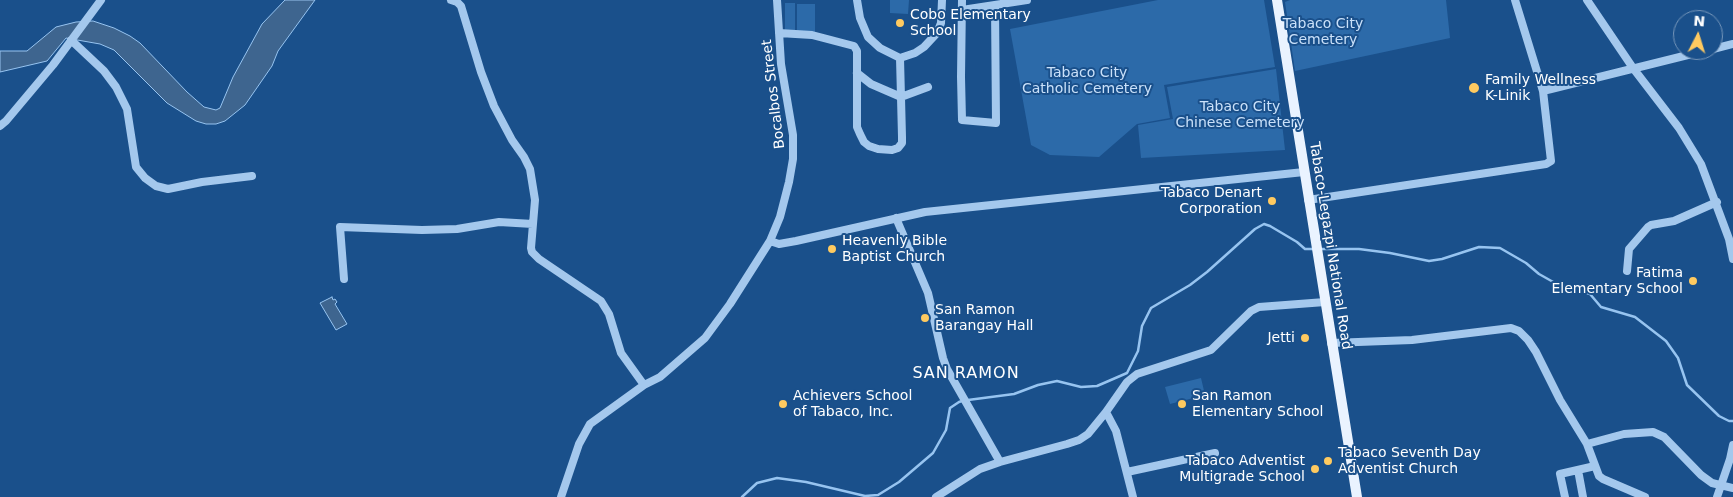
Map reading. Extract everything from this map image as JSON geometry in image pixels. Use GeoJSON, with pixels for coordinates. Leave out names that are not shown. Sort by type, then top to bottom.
{"type":"FeatureCollection","features":[{"type":"Feature","properties":{"kind":"main road","name":"Tabaco-Legazpi National Road"},"geometry":{"type":"LineString","coordinates":[[1276,0],[1356,497]]}},
{"type":"Feature","properties":{"kind":"street"},"geometry":{"type":"LineString","coordinates":[[0,126],[53,65],[101,0]]}},
{"type":"Feature","properties":{"kind":"street"},"geometry":{"type":"LineString","coordinates":[[451,0],[461,6],[481,72],[494,106],[512,140],[530,168],[535,200],[531,248],[534,254],[601,301],[609,314],[621,353],[644,385]]}},
{"type":"Feature","properties":{"kind":"street","name":"Bocalbos Street"},"geometry":{"type":"LineString","coordinates":[[561,497],[579,444],[590,424],[644,385],[660,377],[705,338],[730,304],[770,241],[780,217],[793,159],[793,135],[781,64],[777,0]]}},
{"type":"Feature","properties":{"kind":"street"},"geometry":{"type":"LineString","coordinates":[[857,0],[861,23],[868,37],[880,48],[900,58],[915,53],[924,47],[937,33],[941,23],[942,0]]}},
{"type":"Feature","properties":{"kind":"street"},"geometry":{"type":"LineString","coordinates":[[962,0],[962,120],[996,123],[995,6]]}},
{"type":"Feature","properties":{"kind":"street"},"geometry":{"type":"LineString","coordinates":[[962,10],[1027,0]]}},
{"type":"Feature","properties":{"kind":"street"},"geometry":{"type":"LineString","coordinates":[[1308,200],[1546,164],[1551,161],[1543,91],[1515,0]]}},
{"type":"Feature","properties":{"kind":"street"},"geometry":{"type":"LineString","coordinates":[[1587,0],[1633,68],[1678,128],[1701,164],[1716,202],[1732,250],[1733,259]]}},
{"type":"Feature","properties":{"kind":"street"},"geometry":{"type":"LineString","coordinates":[[779,33],[812,35],[854,46],[857,51],[857,127],[864,142],[878,149],[892,150],[898,148],[902,143],[900,58]]}},
{"type":"Feature","properties":{"kind":"street"},"geometry":{"type":"LineString","coordinates":[[73,37],[104,71],[116,87],[128,109],[136,167],[145,178],[156,186],[168,189],[202,182],[252,176]]}},
{"type":"Feature","properties":{"kind":"street"},"geometry":{"type":"LineString","coordinates":[[854,46],[868,37]]}},
{"type":"Feature","properties":{"kind":"street"},"geometry":{"type":"LineString","coordinates":[[1543,91],[1673,58]]}},
{"type":"Feature","properties":{"kind":"street"},"geometry":{"type":"LineString","coordinates":[[857,73],[879,88],[901,97],[928,87]]}},
{"type":"Feature","properties":{"kind":"street"},"geometry":{"type":"LineString","coordinates":[[770,241],[779,244],[796,241],[925,212],[1304,172]]}},
{"type":"Feature","properties":{"kind":"street"},"geometry":{"type":"LineString","coordinates":[[1627,271],[1629,249],[1648,227],[1674,221],[1716,202]]}},
{"type":"Feature","properties":{"kind":"street"},"geometry":{"type":"LineString","coordinates":[[896,218],[928,292],[945,363],[1000,462]]}},
{"type":"Feature","properties":{"kind":"street"},"geometry":{"type":"LineString","coordinates":[[344,279],[340,227],[422,230],[457,229],[499,222],[533,224]]}},
{"type":"Feature","properties":{"kind":"street"},"geometry":{"type":"LineString","coordinates":[[936,497],[980,469],[1079,440],[1088,434],[1127,382],[1137,374],[1211,350],[1251,311],[1259,307],[1325,302]]}},
{"type":"Feature","properties":{"kind":"street"},"geometry":{"type":"LineString","coordinates":[[1331,343],[1412,340],[1511,328],[1519,331],[1536,352],[1560,400],[1587,444],[1599,476],[1645,497]]}},
{"type":"Feature","properties":{"kind":"street"},"geometry":{"type":"LineString","coordinates":[[1106,412],[1116,431],[1133,497]]}},
{"type":"Feature","properties":{"kind":"street"},"geometry":{"type":"LineString","coordinates":[[1587,444],[1624,434],[1653,432],[1664,437],[1701,475],[1712,483],[1733,488]]}},
{"type":"Feature","properties":{"kind":"street"},"geometry":{"type":"LineString","coordinates":[[1717,497],[1733,445]]}},
{"type":"Feature","properties":{"kind":"street"},"geometry":{"type":"LineString","coordinates":[[1127,472],[1215,452]]}},
{"type":"Feature","properties":{"kind":"street"},"geometry":{"type":"LineString","coordinates":[[1565,497],[1560,474],[1595,466]]}},
{"type":"Feature","properties":{"kind":"street"},"geometry":{"type":"LineString","coordinates":[[1578,470],[1583,497]]}},
{"type":"Feature","properties":{"kind":"green space"},"geometry":{"type":"Polygon","coordinates":[[[890,0],[909,0],[908,14],[890,13],[890,0]]]}},
{"type":"Feature","properties":{"kind":"green space","name":"Tabaco City Catholic Cemetery"},"geometry":{"type":"Polygon","coordinates":[[[1158,0],[1264,0],[1275,67],[1164,85],[1170,118],[1137,124],[1099,157],[1050,155],[1031,145],[1010,29],[1158,0]]]}},
{"type":"Feature","properties":{"kind":"green space","name":"Tabaco City Cemetery"},"geometry":{"type":"Polygon","coordinates":[[[1290,0],[1446,0],[1450,38],[1295,71],[1285,2],[1290,0]]]}},
{"type":"Feature","properties":{"kind":"green space"},"geometry":{"type":"Polygon","coordinates":[[[785,3],[795,3],[795,31],[785,31],[785,3]]]}},
{"type":"Feature","properties":{"kind":"green space"},"geometry":{"type":"Polygon","coordinates":[[[797,4],[815,4],[815,32],[797,33],[797,4]]]}},
{"type":"Feature","properties":{"kind":"green space","name":"Tabaco City Chinese Cemetery"},"geometry":{"type":"Polygon","coordinates":[[[1276,69],[1285,150],[1141,158],[1138,125],[1173,119],[1167,87],[1276,69]]]}},
{"type":"Feature","properties":{"kind":"green space"},"geometry":{"type":"Polygon","coordinates":[[[1201,378],[1205,395],[1170,404],[1165,387],[1201,378]]]}},
{"type":"Feature","properties":{"kind":"shaded area"},"geometry":{"type":"Polygon","coordinates":[[[285,0],[315,0],[278,51],[272,66],[245,105],[225,121],[216,124],[196,121],[167,103],[114,50],[100,44],[66,38],[47,61],[0,72],[0,51],[27,51],[56,27],[76,22],[93,21],[114,28],[140,43],[204,107],[216,110],[220,108],[233,77],[262,24],[285,0]]]}},
{"type":"Feature","properties":{"kind":"shaded area"},"geometry":{"type":"Polygon","coordinates":[[[332,297],[337,302],[335,304],[347,324],[336,330],[320,303],[332,297]]]}},
{"type":"Feature","properties":{"kind":"waterway"},"geometry":{"type":"LineString","coordinates":[[968,400],[1014,394],[1038,385],[1057,381],[1081,387],[1097,386],[1127,373],[1138,351],[1142,326],[1151,308],[1190,285],[1255,229],[1264,224],[1297,242],[1305,249],[1314,249]]}},
{"type":"Feature","properties":{"kind":"waterway"},"geometry":{"type":"LineString","coordinates":[[1320,249],[1359,249],[1429,261],[1442,259],[1479,247],[1500,248],[1555,283],[1590,294],[1601,307],[1635,317],[1666,341],[1678,358],[1687,385],[1719,416],[1733,421]]}},
{"type":"Feature","properties":{"kind":"waterway"},"geometry":{"type":"LineString","coordinates":[[742,497],[757,483],[777,478],[806,482],[865,496],[878,495],[899,482],[933,453],[946,430],[950,408],[962,401]]}},
{"type":"Feature","properties":{"kind":"place","name":"Cobo Elementary School"},"geometry":{"type":"Point","coordinates":[900,23]}},
{"type":"Feature","properties":{"kind":"place","name":"Family Wellness K-Linik"},"geometry":{"type":"Point","coordinates":[1474,88]}},
{"type":"Feature","properties":{"kind":"place","name":"Tabaco Denart Corporation"},"geometry":{"type":"Point","coordinates":[1272,201]}},
{"type":"Feature","properties":{"kind":"place","name":"Heavenly Bible Baptist Church"},"geometry":{"type":"Point","coordinates":[832,249]}},
{"type":"Feature","properties":{"kind":"place","name":"Fatima Elementary School"},"geometry":{"type":"Point","coordinates":[1693,281]}},
{"type":"Feature","properties":{"kind":"place","name":"San Ramon Barangay Hall"},"geometry":{"type":"Point","coordinates":[925,318]}},
{"type":"Feature","properties":{"kind":"place","name":"Jetti"},"geometry":{"type":"Point","coordinates":[1305,338]}},
{"type":"Feature","properties":{"kind":"place","name":"Achievers School of Tabaco, Inc."},"geometry":{"type":"Point","coordinates":[783,404]}},
{"type":"Feature","properties":{"kind":"place","name":"San Ramon Elementary School"},"geometry":{"type":"Point","coordinates":[1182,404]}},
{"type":"Feature","properties":{"kind":"place","name":"Tabaco Seventh Day Adventist Church"},"geometry":{"type":"Point","coordinates":[1328,461]}},
{"type":"Feature","properties":{"kind":"place","name":"Tabaco Adventist Multigrade School"},"geometry":{"type":"Point","coordinates":[1315,469]}},
{"type":"Feature","properties":{"kind":"district","name":"SAN RAMON"},"geometry":{"type":"Point","coordinates":[966,374]}}]}
